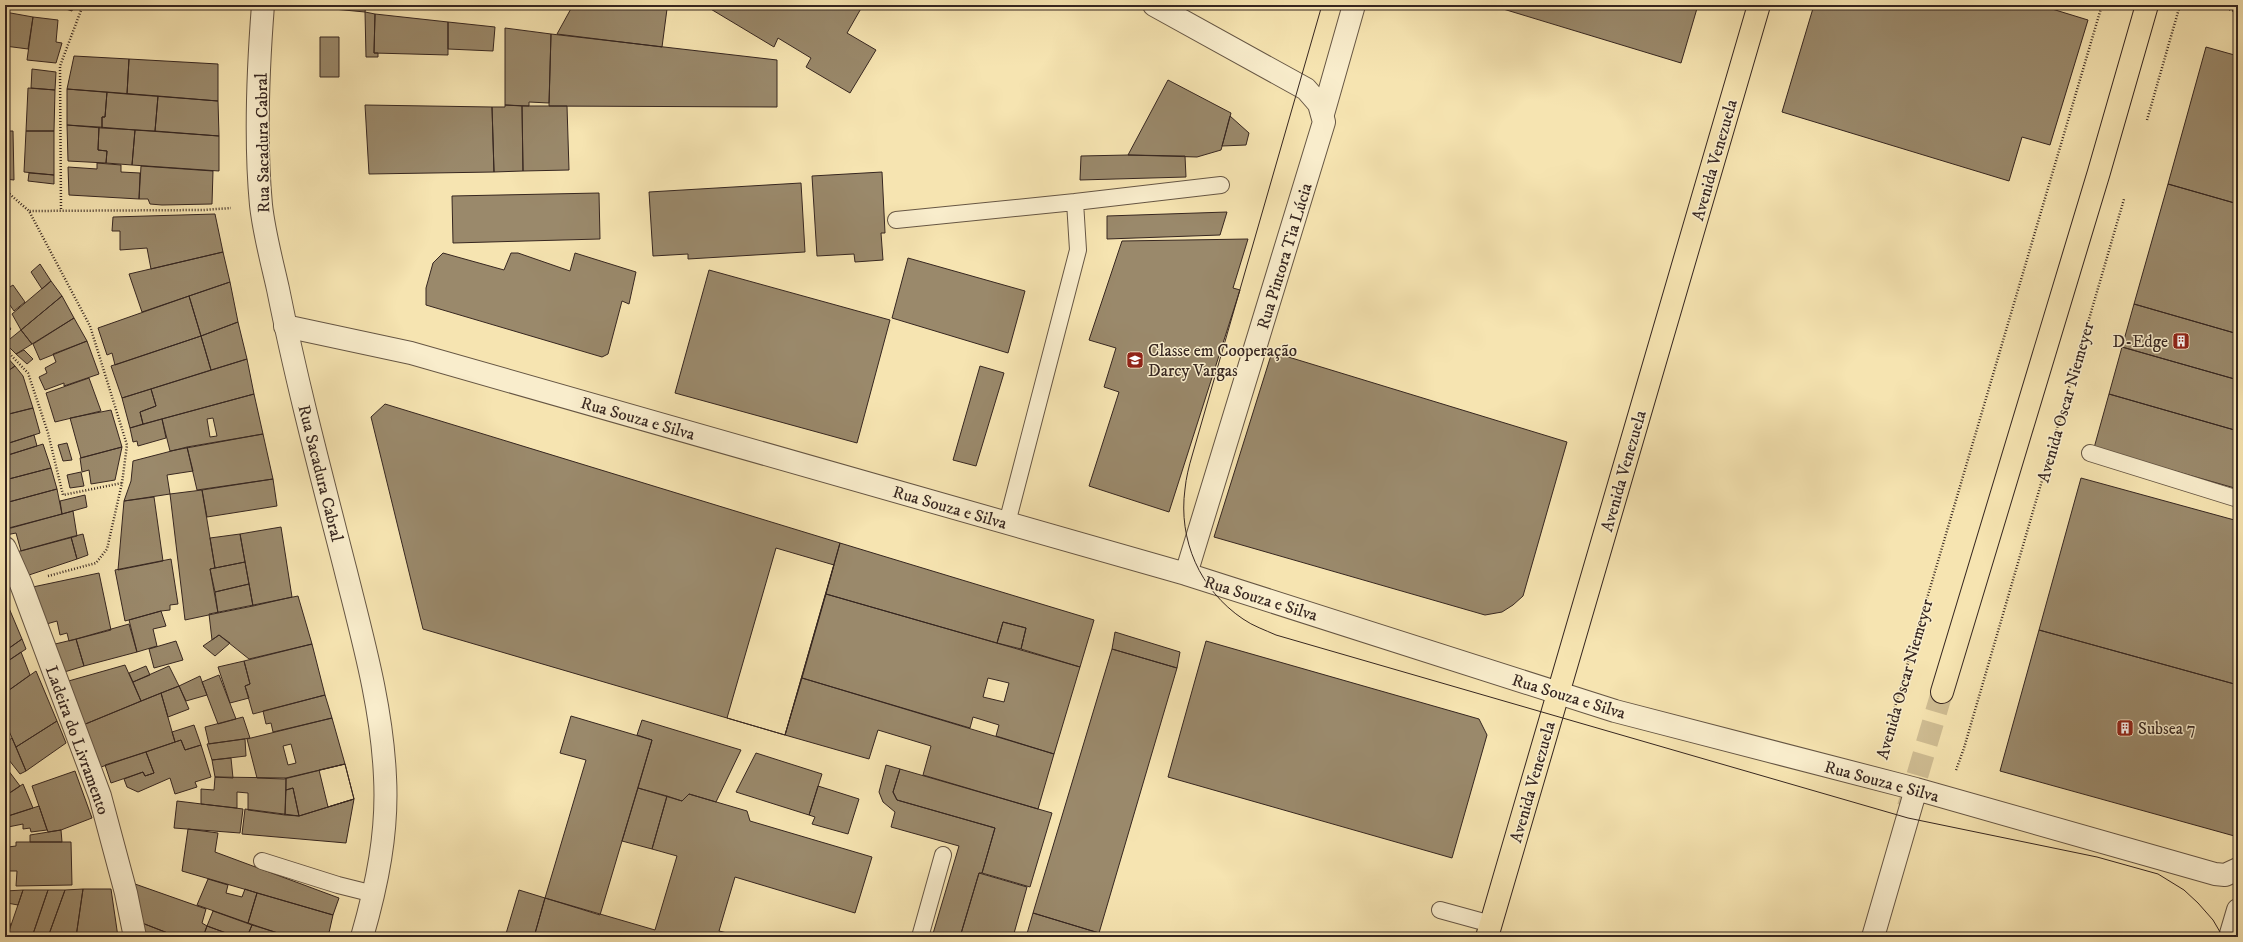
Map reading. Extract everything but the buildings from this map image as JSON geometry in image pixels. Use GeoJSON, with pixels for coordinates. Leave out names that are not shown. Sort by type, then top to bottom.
{"type":"FeatureCollection","features":[{"type":"Feature","properties":{"kind":"main road","name":"Avenida Venezuela"},"geometry":{"type":"LineString","coordinates":[[1489,931],[1759,5]]}},
{"type":"Feature","properties":{"kind":"main road","name":"Avenida Oscar Niemeyer"},"geometry":{"type":"LineString","coordinates":[[1942,692],[2099,172],[2147,5]]}},
{"type":"Feature","properties":{"kind":"street","name":"Rua Sacadura Cabral"},"geometry":{"type":"LineString","coordinates":[[264,5],[258,113],[261,206],[285,326],[370,670],[381,733],[386,779],[384,842],[374,894],[362,937]]}},
{"type":"Feature","properties":{"kind":"street"},"geometry":{"type":"LineString","coordinates":[[1154,5],[1298,84],[1315,99],[1323,114]]}},
{"type":"Feature","properties":{"kind":"street","name":"Rua Pintora Tia Lúcia"},"geometry":{"type":"LineString","coordinates":[[1186,574],[1322,131],[1323,114],[1354,5]]}},
{"type":"Feature","properties":{"kind":"street","name":"Rua Souza e Silva"},"geometry":{"type":"LineString","coordinates":[[285,326],[411,353],[1186,574],[1558,693],[1643,718],[1875,778],[2215,874],[2236,871]]}},
{"type":"Feature","properties":{"kind":"street","name":"Ladeira do Livramento"},"geometry":{"type":"LineString","coordinates":[[5,548],[21,584],[100,796],[136,937]]}},
{"type":"Feature","properties":{"kind":"street"},"geometry":{"type":"LineString","coordinates":[[1873,937],[1916,790]]}},
{"type":"Feature","properties":{"kind":"street"},"geometry":{"type":"LineString","coordinates":[[2230,937],[2238,910]]}},
{"type":"Feature","properties":{"kind":"lane"},"geometry":{"type":"LineString","coordinates":[[896,220],[1075,202],[1221,185]]}},
{"type":"Feature","properties":{"kind":"lane"},"geometry":{"type":"LineString","coordinates":[[1007,524],[1078,250],[1075,202]]}},
{"type":"Feature","properties":{"kind":"lane"},"geometry":{"type":"LineString","coordinates":[[2090,453],[2238,499]]}},
{"type":"Feature","properties":{"kind":"lane"},"geometry":{"type":"LineString","coordinates":[[920,937],[943,855]]}},
{"type":"Feature","properties":{"kind":"lane"},"geometry":{"type":"LineString","coordinates":[[262,861],[338,885],[374,894]]}},
{"type":"Feature","properties":{"kind":"lane"},"geometry":{"type":"LineString","coordinates":[[1440,910],[1489,931]]}},
{"type":"Feature","properties":{"kind":"path"},"geometry":{"type":"LineString","coordinates":[[61,209],[60,66],[83,5]]}},
{"type":"Feature","properties":{"kind":"path","name":"Avenida Oscar Niemeyer"},"geometry":{"type":"LineString","coordinates":[[1875,778],[2102,5]]}},
{"type":"Feature","properties":{"kind":"path"},"geometry":{"type":"LineString","coordinates":[[2145,128],[2180,5]]}},
{"type":"Feature","properties":{"kind":"path"},"geometry":{"type":"LineString","coordinates":[[2215,5],[2238,12]]}},
{"type":"Feature","properties":{"kind":"path"},"geometry":{"type":"LineString","coordinates":[[5,190],[28,210],[90,326],[127,445],[122,483],[107,549],[96,563],[21,584]]}},
{"type":"Feature","properties":{"kind":"path","name":"Avenida Oscar Niemeyer"},"geometry":{"type":"LineString","coordinates":[[1946,798],[1964,748],[2125,197]]}},
{"type":"Feature","properties":{"kind":"path"},"geometry":{"type":"LineString","coordinates":[[28,210],[203,210]]}},
{"type":"Feature","properties":{"kind":"path"},"geometry":{"type":"LineString","coordinates":[[5,349],[28,373],[48,433],[63,495],[122,483]]}},
{"type":"Feature","properties":{"kind":"tunnel"},"geometry":{"type":"LineString","coordinates":[[1908,807],[1942,692]]}},
{"type":"Feature","properties":{"kind":"tram line"},"geometry":{"type":"LineString","coordinates":[[1322,5],[1186,481],[1184,508],[1185,527],[1189,545],[1195,562],[1204,579],[1215,594],[1243,619],[1276,635],[1908,818],[2097,857],[2158,874],[2184,890],[2198,903],[2213,920],[2223,937]]}},
{"type":"Feature","properties":{"kind":"place","name":"D-Edge"},"geometry":{"type":"Point","coordinates":[2181,341]}},
{"type":"Feature","properties":{"kind":"place","name":"Classe em Cooperação Darcy Vargas"},"geometry":{"type":"Point","coordinates":[1135,360]}},
{"type":"Feature","properties":{"kind":"place","name":"Subsea 7"},"geometry":{"type":"Point","coordinates":[2125,728]}}]}
